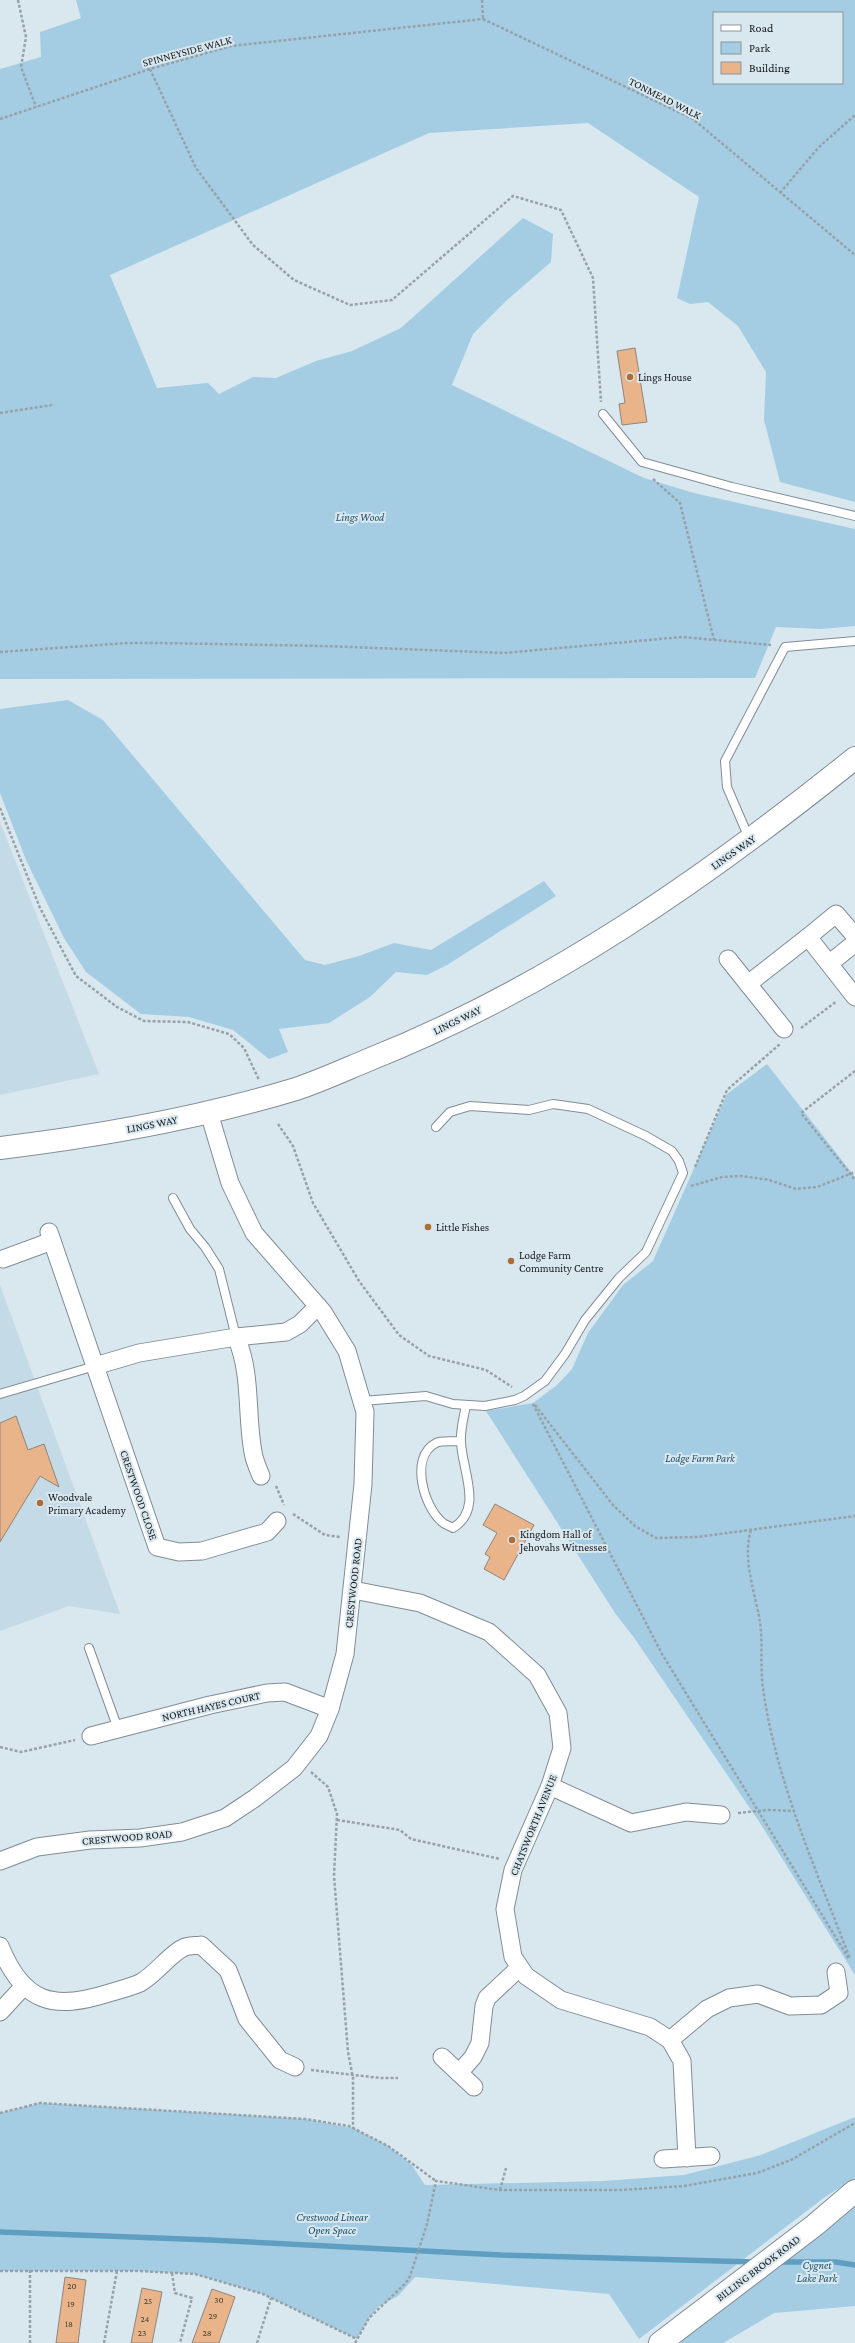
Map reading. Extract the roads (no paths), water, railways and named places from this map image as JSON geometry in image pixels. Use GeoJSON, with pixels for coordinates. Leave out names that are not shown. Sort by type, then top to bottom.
{"type":"FeatureCollection","features":[{"type":"Feature","properties":{"kind":"street","name":"LINGS WAY"},"geometry":{"type":"LineString","coordinates":[[0,1148],[119,1130],[209,1112],[299,1088],[411,1043],[496,1001],[567,963],[750,841],[855,759]]}},
{"type":"Feature","properties":{"kind":"street"},"geometry":{"type":"LineString","coordinates":[[748,984],[836,914],[855,936]]}},
{"type":"Feature","properties":{"kind":"street"},"geometry":{"type":"LineString","coordinates":[[808,937],[855,996]]}},
{"type":"Feature","properties":{"kind":"street"},"geometry":{"type":"LineString","coordinates":[[830,963],[855,943]]}},
{"type":"Feature","properties":{"kind":"street"},"geometry":{"type":"LineString","coordinates":[[728,959],[784,1029]]}},
{"type":"Feature","properties":{"kind":"street","name":"CRESTWOOD ROAD"},"geometry":{"type":"LineString","coordinates":[[0,1861],[37,1847],[90,1840],[140,1838],[182,1832],[225,1818],[255,1798],[297,1763],[319,1736],[330,1709],[345,1654],[353,1590],[363,1484],[365,1412],[347,1351],[318,1306],[254,1233],[230,1183],[209,1112]]}},
{"type":"Feature","properties":{"kind":"street","name":"CRESTWOOD CLOSE"},"geometry":{"type":"LineString","coordinates":[[3,1258],[51,1236],[157,1548],[178,1552],[202,1551],[267,1532],[277,1521]]}},
{"type":"Feature","properties":{"kind":"street"},"geometry":{"type":"LineString","coordinates":[[95,1366],[139,1353],[236,1337],[286,1332],[300,1324],[318,1306]]}},
{"type":"Feature","properties":{"kind":"street"},"geometry":{"type":"LineString","coordinates":[[236,1337],[241,1348],[248,1393],[253,1453],[261,1476]]}},
{"type":"Feature","properties":{"kind":"street","name":"CHATSWORTH AVENUE"},"geometry":{"type":"LineString","coordinates":[[353,1590],[420,1603],[489,1632],[537,1674],[558,1713],[562,1748],[550,1786],[516,1862],[505,1909],[513,1956],[526,1976],[561,2000],[650,2027],[670,2040],[682,2062],[687,2158]]}},
{"type":"Feature","properties":{"kind":"street","name":"NORTH HAYES COURT"},"geometry":{"type":"LineString","coordinates":[[91,1736],[210,1705],[267,1693],[285,1692],[330,1709]]}},
{"type":"Feature","properties":{"kind":"street"},"geometry":{"type":"LineString","coordinates":[[550,1786],[631,1823],[686,1812],[721,1814]]}},
{"type":"Feature","properties":{"kind":"street"},"geometry":{"type":"LineString","coordinates":[[0,1946],[9,1968],[24,1986],[41,1998],[66,2003],[83,2001],[141,1983],[183,1948],[201,1945],[228,1970],[247,2019],[280,2060],[295,2067]]}},
{"type":"Feature","properties":{"kind":"street"},"geometry":{"type":"LineString","coordinates":[[459,2073],[473,2057],[480,2043],[484,2006],[487,1998],[520,1968]]}},
{"type":"Feature","properties":{"kind":"street"},"geometry":{"type":"LineString","coordinates":[[670,2040],[707,2009],[729,1998],[758,1994],[790,2006],[821,2005],[839,1993],[836,1972]]}},
{"type":"Feature","properties":{"kind":"street"},"geometry":{"type":"LineString","coordinates":[[0,2012],[24,1986]]}},
{"type":"Feature","properties":{"kind":"street"},"geometry":{"type":"LineString","coordinates":[[442,2057],[474,2087]]}},
{"type":"Feature","properties":{"kind":"street"},"geometry":{"type":"LineString","coordinates":[[663,2159],[711,2156]]}},
{"type":"Feature","properties":{"kind":"street","name":"BILLING BROOK ROAD"},"geometry":{"type":"LineString","coordinates":[[660,2343],[752,2271],[775,2255],[855,2191]]}},
{"type":"Feature","properties":{"kind":"lane"},"geometry":{"type":"LineString","coordinates":[[603,414],[642,462],[732,487],[855,516]]}},
{"type":"Feature","properties":{"kind":"lane"},"geometry":{"type":"LineString","coordinates":[[750,841],[727,787],[725,761],[785,647],[855,640]]}},
{"type":"Feature","properties":{"kind":"lane"},"geometry":{"type":"LineString","coordinates":[[362,1401],[426,1396],[453,1404],[485,1406],[515,1400],[524,1396],[544,1381],[565,1354],[586,1320],[619,1278],[646,1252],[677,1190],[683,1173],[679,1161],[672,1151],[646,1136],[588,1109],[553,1104],[529,1110],[470,1106],[450,1112],[436,1127]]}},
{"type":"Feature","properties":{"kind":"lane"},"geometry":{"type":"LineString","coordinates":[[173,1198],[190,1230],[205,1247],[219,1269],[236,1337]]}},
{"type":"Feature","properties":{"kind":"lane"},"geometry":{"type":"LineString","coordinates":[[0,1394],[95,1366]]}},
{"type":"Feature","properties":{"kind":"lane"},"geometry":{"type":"LineString","coordinates":[[461,1441],[437,1443],[429,1450],[421,1464],[422,1484],[429,1503],[442,1522],[453,1528],[463,1522],[471,1504],[461,1441],[466,1405]]}},
{"type":"Feature","properties":{"kind":"lane"},"geometry":{"type":"LineString","coordinates":[[88,1648],[118,1729]]}},
{"type":"Feature","properties":{"kind":"waterway"},"geometry":{"type":"LineString","coordinates":[[0,2232],[210,2240],[501,2255],[755,2262]]}},
{"type":"Feature","properties":{"kind":"waterway"},"geometry":{"type":"LineString","coordinates":[[778,2262],[836,2262],[855,2265]]}},
{"type":"Feature","properties":{"kind":"place","name":"Lings House"},"geometry":{"type":"Point","coordinates":[630,377]}},
{"type":"Feature","properties":{"kind":"place","name":"Little Fishes"},"geometry":{"type":"Point","coordinates":[428,1227]}},
{"type":"Feature","properties":{"kind":"place","name":"Lodge Farm Community Centre"},"geometry":{"type":"Point","coordinates":[511,1261]}},
{"type":"Feature","properties":{"kind":"place","name":"Woodvale Primary Academy"},"geometry":{"type":"Point","coordinates":[40,1503]}},
{"type":"Feature","properties":{"kind":"place","name":"Kingdom Hall of Jehovahs Witnesses"},"geometry":{"type":"Point","coordinates":[512,1540]}},
{"type":"Feature","properties":{"kind":"park label","name":"Lings Wood"},"geometry":{"type":"Point","coordinates":[360,517]}},
{"type":"Feature","properties":{"kind":"park label","name":"Lodge Farm Park"},"geometry":{"type":"Point","coordinates":[700,1458]}},
{"type":"Feature","properties":{"kind":"park label","name":"Crestwood Linear Open Space"},"geometry":{"type":"Point","coordinates":[332,2223]}},
{"type":"Feature","properties":{"kind":"park label","name":"Cygnet Lake Park"},"geometry":{"type":"Point","coordinates":[817,2271]}}]}
